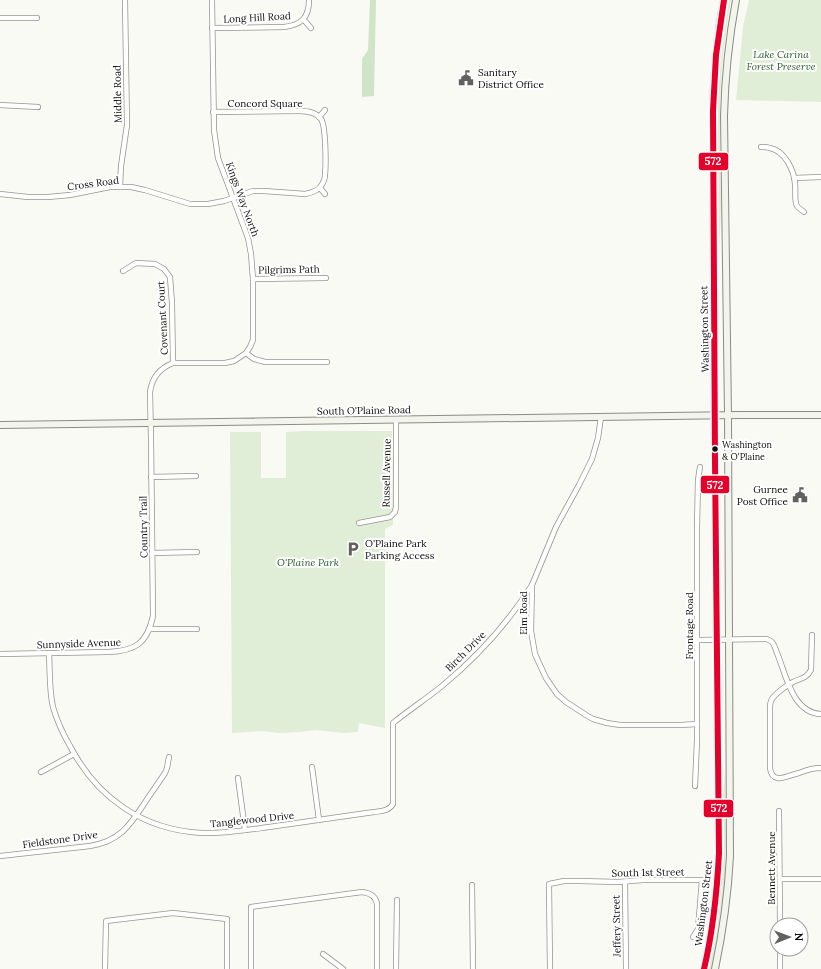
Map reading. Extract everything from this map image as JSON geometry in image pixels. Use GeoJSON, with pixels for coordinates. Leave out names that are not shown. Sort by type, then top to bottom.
{"type":"FeatureCollection","features":[{"type":"Feature","properties":{"kind":"main road","name":"Washington Street"},"geometry":{"type":"LineString","coordinates":[[704,969],[714,920],[719,870],[714,96],[717,49],[724,0]]}},
{"type":"Feature","properties":{"kind":"main road"},"geometry":{"type":"LineString","coordinates":[[715,969],[726,914],[730,862],[725,108],[728,50],[736,0]]}},
{"type":"Feature","properties":{"kind":"main road","name":"South O'Plaine Road"},"geometry":{"type":"LineString","coordinates":[[0,425],[715,415],[821,415]]}},
{"type":"Feature","properties":{"kind":"street","name":"Middle Road"},"geometry":{"type":"LineString","coordinates":[[120,187],[121,166],[127,125],[125,0]]}},
{"type":"Feature","properties":{"kind":"street","name":"Kings Way North"},"geometry":{"type":"LineString","coordinates":[[212,0],[213,112],[216,150],[248,238],[251,254],[253,335],[250,347],[246,353]]}},
{"type":"Feature","properties":{"kind":"street","name":"Long Hill Road"},"geometry":{"type":"LineString","coordinates":[[212,28],[293,26],[304,20],[309,10],[309,0]]}},
{"type":"Feature","properties":{"kind":"street"},"geometry":{"type":"LineString","coordinates":[[0,18],[37,18]]}},
{"type":"Feature","properties":{"kind":"street"},"geometry":{"type":"LineString","coordinates":[[304,20],[311,28]]}},
{"type":"Feature","properties":{"kind":"street"},"geometry":{"type":"LineString","coordinates":[[0,105],[38,107]]}},
{"type":"Feature","properties":{"kind":"street"},"geometry":{"type":"LineString","coordinates":[[233,197],[253,191],[264,190],[305,194],[320,188],[326,176],[324,127],[323,122],[319,117],[325,110]]}},
{"type":"Feature","properties":{"kind":"street","name":"Concord Square"},"geometry":{"type":"LineString","coordinates":[[213,112],[310,111],[319,117]]}},
{"type":"Feature","properties":{"kind":"street"},"geometry":{"type":"LineString","coordinates":[[761,147],[770,147],[777,150],[782,154],[790,166],[795,184],[795,203],[796,206],[804,212]]}},
{"type":"Feature","properties":{"kind":"street"},"geometry":{"type":"LineString","coordinates":[[794,178],[821,177]]}},
{"type":"Feature","properties":{"kind":"street","name":"Cross Road"},"geometry":{"type":"LineString","coordinates":[[0,194],[48,197],[70,196],[110,188],[131,187],[146,190],[190,204],[214,203],[233,197]]}},
{"type":"Feature","properties":{"kind":"street"},"geometry":{"type":"LineString","coordinates":[[320,188],[325,194]]}},
{"type":"Feature","properties":{"kind":"street","name":"Covenant Court"},"geometry":{"type":"LineString","coordinates":[[123,271],[136,263],[155,264],[164,269],[170,277],[173,363]]}},
{"type":"Feature","properties":{"kind":"street","name":"Pilgrims Path"},"geometry":{"type":"LineString","coordinates":[[252,279],[326,278]]}},
{"type":"Feature","properties":{"kind":"street"},"geometry":{"type":"LineString","coordinates":[[150,423],[150,386],[158,372],[173,363],[225,363],[238,359],[246,353],[258,361],[265,362],[328,362]]}},
{"type":"Feature","properties":{"kind":"street","name":"Elm Road"},"geometry":{"type":"LineString","coordinates":[[600,417],[598,438],[592,459],[556,527],[532,585],[531,631],[535,654],[538,663],[557,694],[566,702],[586,715],[607,723],[635,726],[697,724]]}},
{"type":"Feature","properties":{"kind":"street","name":"Russell Avenue"},"geometry":{"type":"LineString","coordinates":[[359,523],[390,517],[395,512],[396,420]]}},
{"type":"Feature","properties":{"kind":"street","name":"Country Trail"},"geometry":{"type":"LineString","coordinates":[[150,423],[153,616],[150,630]]}},
{"type":"Feature","properties":{"kind":"street","name":"Frontage Road"},"geometry":{"type":"LineString","coordinates":[[695,786],[698,640],[697,528],[698,480],[700,467]]}},
{"type":"Feature","properties":{"kind":"street"},"geometry":{"type":"LineString","coordinates":[[151,477],[196,476]]}},
{"type":"Feature","properties":{"kind":"street"},"geometry":{"type":"LineString","coordinates":[[152,553],[197,552]]}},
{"type":"Feature","properties":{"kind":"street","name":"Birch Drive"},"geometry":{"type":"LineString","coordinates":[[374,812],[388,810],[393,804],[392,723],[442,686],[466,664],[506,621],[532,585]]}},
{"type":"Feature","properties":{"kind":"street"},"geometry":{"type":"LineString","coordinates":[[150,630],[197,629]]}},
{"type":"Feature","properties":{"kind":"street","name":"Sunnyside Avenue"},"geometry":{"type":"LineString","coordinates":[[0,654],[122,651],[137,646],[150,630]]}},
{"type":"Feature","properties":{"kind":"street"},"geometry":{"type":"LineString","coordinates":[[812,635],[812,670],[808,675],[792,682],[771,700],[770,774],[774,777],[781,778],[789,777],[796,773],[813,768],[821,768]]}},
{"type":"Feature","properties":{"kind":"street"},"geometry":{"type":"LineString","coordinates":[[698,640],[766,639],[772,642],[788,685],[796,699],[804,708],[813,713],[821,714]]}},
{"type":"Feature","properties":{"kind":"street","name":"Tanglewood Drive"},"geometry":{"type":"LineString","coordinates":[[49,653],[50,685],[54,708],[60,726],[74,754],[85,772],[100,789],[136,815],[160,826],[191,832],[218,833],[374,812]]}},
{"type":"Feature","properties":{"kind":"street"},"geometry":{"type":"LineString","coordinates":[[41,772],[74,754]]}},
{"type":"Feature","properties":{"kind":"street","name":"Fieldstone Drive"},"geometry":{"type":"LineString","coordinates":[[0,856],[97,845],[111,840],[126,828],[136,815],[165,773],[169,757]]}},
{"type":"Feature","properties":{"kind":"street"},"geometry":{"type":"LineString","coordinates":[[312,767],[319,820]]}},
{"type":"Feature","properties":{"kind":"street"},"geometry":{"type":"LineString","coordinates":[[238,778],[246,830]]}},
{"type":"Feature","properties":{"kind":"street","name":"Bennett Avenue"},"geometry":{"type":"LineString","coordinates":[[780,811],[780,917]]}},
{"type":"Feature","properties":{"kind":"street"},"geometry":{"type":"LineString","coordinates":[[780,879],[821,879]]}},
{"type":"Feature","properties":{"kind":"street","name":"South 1st Street"},"geometry":{"type":"LineString","coordinates":[[550,969],[549,884],[556,882],[702,880],[698,929],[693,937]]}},
{"type":"Feature","properties":{"kind":"street","name":"Jeffery Street"},"geometry":{"type":"LineString","coordinates":[[625,882],[626,969]]}},
{"type":"Feature","properties":{"kind":"street"},"geometry":{"type":"LineString","coordinates":[[472,885],[473,969]]}},
{"type":"Feature","properties":{"kind":"street"},"geometry":{"type":"LineString","coordinates":[[251,969],[251,907],[362,892],[371,894],[377,901],[377,969]]}},
{"type":"Feature","properties":{"kind":"street"},"geometry":{"type":"LineString","coordinates":[[396,969],[397,900]]}},
{"type":"Feature","properties":{"kind":"street"},"geometry":{"type":"LineString","coordinates":[[105,969],[106,920],[173,913],[226,919],[227,969]]}},
{"type":"Feature","properties":{"kind":"street"},"geometry":{"type":"LineString","coordinates":[[323,954],[344,969]]}},
{"type":"Feature","properties":{"kind":"street"},"geometry":{"type":"LineString","coordinates":[[780,957],[780,969]]}},
{"type":"Feature","properties":{"kind":"green space"},"geometry":{"type":"Polygon","coordinates":[[[370,0],[376,0],[374,96],[362,97],[362,59],[368,50],[370,0]]]}},
{"type":"Feature","properties":{"kind":"green space"},"geometry":{"type":"Polygon","coordinates":[[[729,0],[731,0],[724,44],[721,89],[721,205],[719,250],[718,93],[729,0]]]}},
{"type":"Feature","properties":{"kind":"green space","name":"Lake Carina Forest Preserve"},"geometry":{"type":"Polygon","coordinates":[[[749,0],[821,0],[821,102],[736,100],[743,27],[749,0]]]}},
{"type":"Feature","properties":{"kind":"green space","name":"O'Plaine Park"},"geometry":{"type":"Polygon","coordinates":[[[392,431],[393,525],[385,529],[385,728],[359,723],[358,732],[344,733],[315,730],[279,733],[262,731],[232,733],[230,432],[261,432],[261,478],[286,478],[286,432],[392,431]]]}},
{"type":"Feature","properties":{"kind":"green space"},"geometry":{"type":"Polygon","coordinates":[[[725,768],[725,875],[721,911],[711,969],[709,969],[717,930],[722,887],[724,850],[723,798],[725,768]]]}},
{"type":"Feature","properties":{"kind":"transit line","name":"572"},"geometry":{"type":"LineString","coordinates":[[704,969],[714,911],[719,853],[713,111],[716,55],[724,0]]}},
{"type":"Feature","properties":{"kind":"place","name":"Sanitary District Office"},"geometry":{"type":"Point","coordinates":[466,78]}},
{"type":"Feature","properties":{"kind":"place","name":"Washington & O'Plaine"},"geometry":{"type":"Point","coordinates":[715,449]}},
{"type":"Feature","properties":{"kind":"place","name":"Gurnee Post Office"},"geometry":{"type":"Point","coordinates":[800,495]}},
{"type":"Feature","properties":{"kind":"place","name":"O'Plaine Park Parking Access"},"geometry":{"type":"Point","coordinates":[353,549]}}]}
